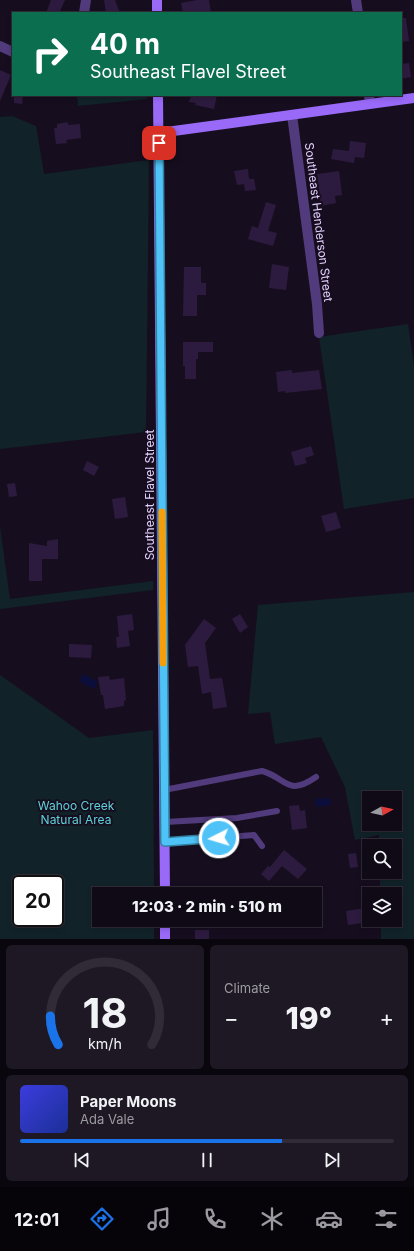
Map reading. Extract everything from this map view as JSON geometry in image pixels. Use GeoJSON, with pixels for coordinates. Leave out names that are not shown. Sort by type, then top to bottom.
{"type":"FeatureCollection","features":[{"type":"Feature","properties":{"kind":"street"},"geometry":{"type":"LineString","coordinates":[[84,12],[86,0]]}},
{"type":"Feature","properties":{"kind":"street"},"geometry":{"type":"LineString","coordinates":[[157,0],[157,12]]}},
{"type":"Feature","properties":{"kind":"street"},"geometry":{"type":"LineString","coordinates":[[356,0],[358,12]]}},
{"type":"Feature","properties":{"kind":"street"},"geometry":{"type":"LineString","coordinates":[[0,46],[12,52]]}},
{"type":"Feature","properties":{"kind":"street","name":"Southeast Flavel Street"},"geometry":{"type":"LineString","coordinates":[[158,96],[165,887]]}},
{"type":"Feature","properties":{"kind":"street"},"geometry":{"type":"LineString","coordinates":[[158,133],[292,115],[369,99],[414,98]]}},
{"type":"Feature","properties":{"kind":"street","name":"Southeast Henderson Street"},"geometry":{"type":"LineString","coordinates":[[292,115],[317,304],[319,333]]}},
{"type":"Feature","properties":{"kind":"street"},"geometry":{"type":"LineString","coordinates":[[165,927],[165,939]]}},
{"type":"Feature","properties":{"kind":"lane"},"geometry":{"type":"LineString","coordinates":[[164,790],[262,771],[269,773],[291,786],[300,786],[316,777]]}},
{"type":"Feature","properties":{"kind":"lane"},"geometry":{"type":"LineString","coordinates":[[165,822],[237,818],[277,811]]}},
{"type":"Feature","properties":{"kind":"lane"},"geometry":{"type":"LineString","coordinates":[[165,842],[254,835],[262,846]]}},
{"type":"Feature","properties":{"kind":"green space"},"geometry":{"type":"Polygon","coordinates":[[[77,96],[147,96],[147,99],[78,106],[77,96]]]}},
{"type":"Feature","properties":{"kind":"green space"},"geometry":{"type":"Polygon","coordinates":[[[12,116],[36,126],[44,174],[149,160],[146,432],[0,449],[0,117],[12,116]]]}},
{"type":"Feature","properties":{"kind":"green space"},"geometry":{"type":"Polygon","coordinates":[[[408,324],[414,366],[414,498],[344,509],[319,337],[408,324]]]}},
{"type":"Feature","properties":{"kind":"green space"},"geometry":{"type":"Polygon","coordinates":[[[0,527],[10,599],[153,581],[153,590],[0,609],[0,527]]]}},
{"type":"Feature","properties":{"kind":"green space"},"geometry":{"type":"Polygon","coordinates":[[[414,592],[414,939],[381,939],[381,927],[402,927],[402,887],[380,887],[380,879],[402,879],[402,839],[379,839],[379,835],[355,840],[345,787],[321,737],[275,744],[270,712],[248,714],[258,605],[414,592]]]}},
{"type":"Feature","properties":{"kind":"green space","name":"Wahoo Creek Natural Area"},"geometry":{"type":"Polygon","coordinates":[[[0,675],[89,738],[153,730],[154,887],[92,887],[92,927],[154,927],[154,939],[0,939],[0,675]]]}},
{"type":"Feature","properties":{"kind":"shaded area"},"geometry":{"type":"Polygon","coordinates":[[[83,674],[98,682],[94,689],[79,681],[83,674]]]}},
{"type":"Feature","properties":{"kind":"shaded area"},"geometry":{"type":"Polygon","coordinates":[[[330,798],[331,805],[316,807],[315,799],[330,798]]]}},
{"type":"Feature","properties":{"kind":"building"},"geometry":{"type":"Polygon","coordinates":[[[51,0],[65,0],[59,12],[46,12],[51,0]]]}},
{"type":"Feature","properties":{"kind":"building"},"geometry":{"type":"Polygon","coordinates":[[[104,0],[115,0],[120,12],[106,12],[104,0]]]}},
{"type":"Feature","properties":{"kind":"building"},"geometry":{"type":"Polygon","coordinates":[[[197,0],[209,0],[211,12],[183,12],[181,3],[197,0]]]}},
{"type":"Feature","properties":{"kind":"building"},"geometry":{"type":"Polygon","coordinates":[[[402,18],[406,18],[409,41],[402,42],[402,18]]]}},
{"type":"Feature","properties":{"kind":"building"},"geometry":{"type":"Polygon","coordinates":[[[409,63],[411,77],[402,79],[402,64],[409,63]]]}},
{"type":"Feature","properties":{"kind":"building"},"geometry":{"type":"Polygon","coordinates":[[[0,70],[11,75],[0,101],[0,70]]]}},
{"type":"Feature","properties":{"kind":"building"},"geometry":{"type":"Polygon","coordinates":[[[14,96],[23,96],[22,104],[14,103],[14,96]]]}},
{"type":"Feature","properties":{"kind":"building"},"geometry":{"type":"Polygon","coordinates":[[[191,96],[217,96],[214,109],[195,105],[196,103],[189,102],[191,96]]]}},
{"type":"Feature","properties":{"kind":"building"},"geometry":{"type":"Polygon","coordinates":[[[68,122],[68,125],[80,124],[81,138],[66,140],[67,143],[56,144],[54,128],[57,128],[57,124],[68,122]]]}},
{"type":"Feature","properties":{"kind":"building"},"geometry":{"type":"Polygon","coordinates":[[[350,141],[366,143],[364,158],[355,157],[354,163],[331,159],[333,149],[349,151],[350,141]]]}},
{"type":"Feature","properties":{"kind":"building"},"geometry":{"type":"Polygon","coordinates":[[[248,169],[249,179],[254,179],[256,190],[245,191],[244,184],[237,185],[234,171],[248,169]]]}},
{"type":"Feature","properties":{"kind":"building"},"geometry":{"type":"Polygon","coordinates":[[[339,171],[342,195],[335,196],[336,203],[321,206],[317,174],[339,171]]]}},
{"type":"Feature","properties":{"kind":"building"},"geometry":{"type":"Polygon","coordinates":[[[266,202],[276,205],[268,231],[277,233],[273,246],[248,239],[252,226],[258,228],[266,202]]]}},
{"type":"Feature","properties":{"kind":"building"},"geometry":{"type":"Polygon","coordinates":[[[272,264],[289,267],[286,290],[269,288],[272,264]]]}},
{"type":"Feature","properties":{"kind":"building"},"geometry":{"type":"Polygon","coordinates":[[[184,267],[201,267],[201,283],[206,283],[206,295],[197,295],[197,316],[183,316],[184,267]]]}},
{"type":"Feature","properties":{"kind":"building"},"geometry":{"type":"Polygon","coordinates":[[[183,342],[213,342],[213,352],[198,352],[198,359],[196,359],[196,379],[185,379],[185,366],[183,366],[183,342]]]}},
{"type":"Feature","properties":{"kind":"building"},"geometry":{"type":"Polygon","coordinates":[[[292,370],[292,373],[319,370],[322,389],[285,393],[285,391],[278,392],[276,372],[292,370]]]}},
{"type":"Feature","properties":{"kind":"building"},"geometry":{"type":"Polygon","coordinates":[[[311,446],[314,455],[305,458],[307,463],[295,466],[291,452],[311,446]]]}},
{"type":"Feature","properties":{"kind":"building"},"geometry":{"type":"Polygon","coordinates":[[[87,461],[99,467],[94,476],[83,470],[87,461]]]}},
{"type":"Feature","properties":{"kind":"building"},"geometry":{"type":"Polygon","coordinates":[[[15,483],[17,496],[9,497],[7,484],[15,483]]]}},
{"type":"Feature","properties":{"kind":"building"},"geometry":{"type":"Polygon","coordinates":[[[125,497],[128,517],[115,519],[112,499],[125,497]]]}},
{"type":"Feature","properties":{"kind":"building"},"geometry":{"type":"Polygon","coordinates":[[[336,512],[341,528],[326,532],[321,516],[336,512]]]}},
{"type":"Feature","properties":{"kind":"building"},"geometry":{"type":"Polygon","coordinates":[[[58,539],[58,559],[42,559],[42,581],[29,581],[29,543],[47,546],[47,541],[58,539]]]}},
{"type":"Feature","properties":{"kind":"building"},"geometry":{"type":"Polygon","coordinates":[[[132,614],[134,630],[128,631],[130,646],[117,648],[116,637],[119,637],[117,616],[132,614]]]}},
{"type":"Feature","properties":{"kind":"building"},"geometry":{"type":"Polygon","coordinates":[[[240,614],[248,627],[240,633],[232,619],[240,614]]]}},
{"type":"Feature","properties":{"kind":"building"},"geometry":{"type":"Polygon","coordinates":[[[204,619],[216,628],[205,643],[210,679],[222,678],[227,707],[213,709],[211,692],[202,694],[198,666],[188,667],[185,645],[204,619]]]}},
{"type":"Feature","properties":{"kind":"building"},"geometry":{"type":"Polygon","coordinates":[[[69,644],[92,645],[91,658],[69,657],[69,644]]]}},
{"type":"Feature","properties":{"kind":"building"},"geometry":{"type":"Polygon","coordinates":[[[109,676],[110,680],[124,678],[126,700],[124,701],[124,706],[105,709],[98,677],[109,676]]]}},
{"type":"Feature","properties":{"kind":"building"},"geometry":{"type":"Polygon","coordinates":[[[299,805],[300,811],[305,810],[307,828],[292,830],[289,806],[299,805]]]}},
{"type":"Feature","properties":{"kind":"building"},"geometry":{"type":"Polygon","coordinates":[[[284,850],[307,869],[298,879],[282,866],[269,881],[261,874],[268,866],[270,867],[284,850]]]}},
{"type":"Feature","properties":{"kind":"building"},"geometry":{"type":"Polygon","coordinates":[[[356,853],[358,867],[350,868],[348,854],[356,853]]]}},
{"type":"Feature","properties":{"kind":"building"},"geometry":{"type":"Polygon","coordinates":[[[362,908],[362,923],[348,925],[346,911],[362,908]]]}},
{"type":"Feature","properties":{"kind":"building"},"geometry":{"type":"Polygon","coordinates":[[[195,930],[209,930],[209,939],[195,939],[195,930]]]}},
{"type":"Feature","properties":{"kind":"slow traffic"},"geometry":{"type":"LineString","coordinates":[[162,512],[163,663]]}},
{"type":"Feature","properties":{"kind":"route"},"geometry":{"type":"LineString","coordinates":[[159,143],[165,842],[219,838]]}}]}
